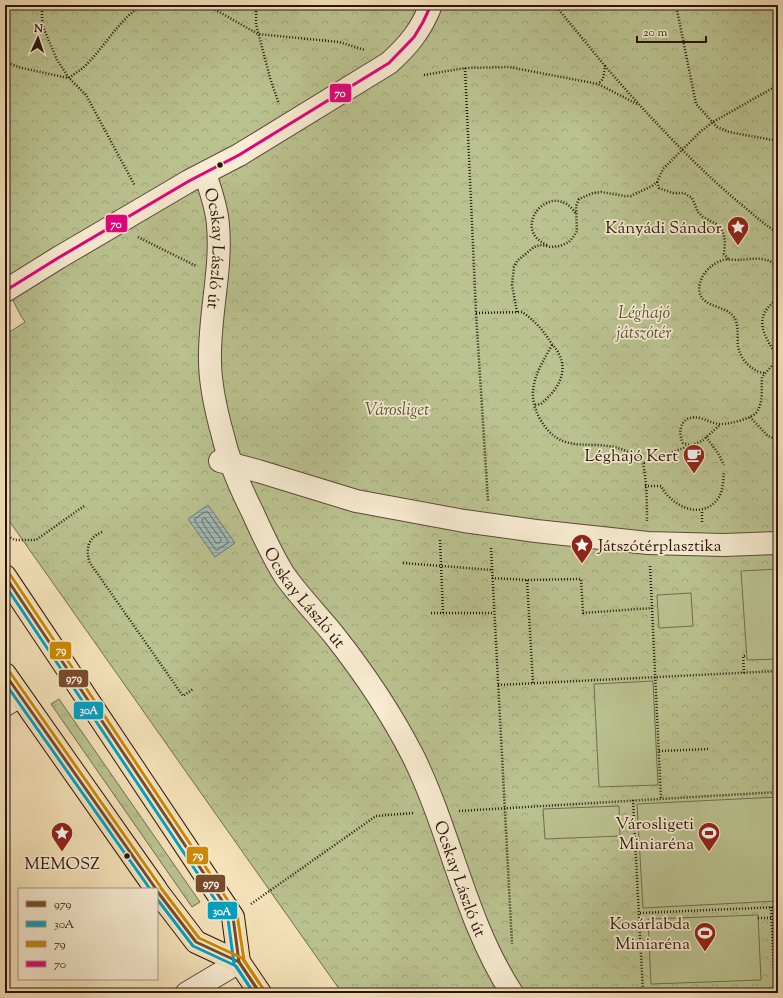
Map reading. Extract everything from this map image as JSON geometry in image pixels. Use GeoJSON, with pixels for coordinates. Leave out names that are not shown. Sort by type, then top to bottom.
{"type":"FeatureCollection","features":[{"type":"Feature","properties":{"kind":"main road"},"geometry":{"type":"LineString","coordinates":[[5,576],[233,917],[238,962],[260,993]]}},
{"type":"Feature","properties":{"kind":"main road"},"geometry":{"type":"LineString","coordinates":[[5,674],[12,700],[154,888]]}},
{"type":"Feature","properties":{"kind":"main road"},"geometry":{"type":"LineString","coordinates":[[158,893],[196,942],[238,962]]}},
{"type":"Feature","properties":{"kind":"street"},"geometry":{"type":"LineString","coordinates":[[5,291],[189,180],[239,155],[389,63],[417,34],[431,5]]}},
{"type":"Feature","properties":{"kind":"street","name":"Ocskay László út"},"geometry":{"type":"LineString","coordinates":[[205,173],[216,204],[218,224],[218,276],[210,342],[210,362],[215,405],[225,462],[271,552],[285,575],[362,671],[391,716],[413,758],[436,812],[476,922],[491,957],[512,993]]}},
{"type":"Feature","properties":{"kind":"street"},"geometry":{"type":"LineString","coordinates":[[225,462],[356,501],[439,517],[536,531],[648,543],[724,545],[778,543]]}},
{"type":"Feature","properties":{"kind":"street"},"geometry":{"type":"LineString","coordinates":[[187,993],[238,962]]}},
{"type":"Feature","properties":{"kind":"path"},"geometry":{"type":"LineString","coordinates":[[42,5],[42,19],[47,39],[60,66],[69,78],[86,95],[136,188]]}},
{"type":"Feature","properties":{"kind":"path"},"geometry":{"type":"LineString","coordinates":[[5,62],[22,68],[69,78],[88,64],[115,29],[129,14],[141,5]]}},
{"type":"Feature","properties":{"kind":"path"},"geometry":{"type":"LineString","coordinates":[[207,5],[258,34],[338,42],[368,51]]}},
{"type":"Feature","properties":{"kind":"path"},"geometry":{"type":"LineString","coordinates":[[256,5],[256,24],[258,34],[270,78],[281,110]]}},
{"type":"Feature","properties":{"kind":"path"},"geometry":{"type":"LineString","coordinates":[[555,5],[639,105],[683,150],[720,186],[778,233]]}},
{"type":"Feature","properties":{"kind":"path"},"geometry":{"type":"LineString","coordinates":[[676,5],[696,104],[717,127],[729,132],[778,141]]}},
{"type":"Feature","properties":{"kind":"path"},"geometry":{"type":"LineString","coordinates":[[598,84],[603,79],[605,66]]}},
{"type":"Feature","properties":{"kind":"path"},"geometry":{"type":"LineString","coordinates":[[424,75],[465,68],[509,67],[598,84],[639,105]]}},
{"type":"Feature","properties":{"kind":"path"},"geometry":{"type":"LineString","coordinates":[[517,312],[512,284],[514,268],[517,261],[534,247],[560,246],[569,242],[577,231],[576,206],[580,200],[593,193],[601,192],[631,196],[652,186],[657,182],[663,169],[701,131],[713,122],[778,85]]}},
{"type":"Feature","properties":{"kind":"path"},"geometry":{"type":"LineString","coordinates":[[657,182],[659,188],[684,194],[692,198],[698,212],[703,217],[716,224],[723,232],[725,242],[724,254],[729,260]]}},
{"type":"Feature","properties":{"kind":"path"},"geometry":{"type":"LineString","coordinates":[[551,247],[538,239],[534,232],[532,220],[539,208],[548,202],[562,202],[568,205],[576,214]]}},
{"type":"Feature","properties":{"kind":"path"},"geometry":{"type":"LineString","coordinates":[[137,237],[218,276]]}},
{"type":"Feature","properties":{"kind":"path"},"geometry":{"type":"LineString","coordinates":[[764,373],[752,370],[741,354],[738,347],[737,325],[733,315],[729,311],[708,302],[703,298],[700,291],[700,284],[703,276],[709,268],[729,260],[758,258],[772,262],[778,269]]}},
{"type":"Feature","properties":{"kind":"path"},"geometry":{"type":"LineString","coordinates":[[644,463],[653,461],[689,445],[702,441],[720,424],[750,417],[756,413],[762,396],[762,377],[778,358],[763,332],[763,317],[766,310],[778,299]]}},
{"type":"Feature","properties":{"kind":"path"},"geometry":{"type":"LineString","coordinates":[[476,313],[522,312],[541,329],[558,352],[562,360],[564,370],[561,378],[546,399],[541,404],[534,405]]}},
{"type":"Feature","properties":{"kind":"path"},"geometry":{"type":"LineString","coordinates":[[552,345],[534,382],[532,392],[535,410],[547,430],[563,442],[618,448],[637,455],[644,463],[661,799]]}},
{"type":"Feature","properties":{"kind":"path"},"geometry":{"type":"LineString","coordinates":[[750,417],[768,436],[778,440]]}},
{"type":"Feature","properties":{"kind":"path"},"geometry":{"type":"LineString","coordinates":[[689,445],[683,443],[680,436],[680,426],[684,421],[691,418],[700,418],[720,424]]}},
{"type":"Feature","properties":{"kind":"path"},"geometry":{"type":"LineString","coordinates":[[706,437],[718,453],[724,465]]}},
{"type":"Feature","properties":{"kind":"path"},"geometry":{"type":"LineString","coordinates":[[646,486],[661,486],[668,498],[679,506],[687,509],[702,510],[709,507],[722,492],[724,473]]}},
{"type":"Feature","properties":{"kind":"path"},"geometry":{"type":"LineString","coordinates":[[5,535],[15,540],[36,540],[84,506]]}},
{"type":"Feature","properties":{"kind":"path"},"geometry":{"type":"LineString","coordinates":[[439,517],[443,613]]}},
{"type":"Feature","properties":{"kind":"path"},"geometry":{"type":"LineString","coordinates":[[102,532],[89,542],[87,555],[90,563],[183,696],[193,689]]}},
{"type":"Feature","properties":{"kind":"path"},"geometry":{"type":"LineString","coordinates":[[403,563],[492,570]]}},
{"type":"Feature","properties":{"kind":"path"},"geometry":{"type":"LineString","coordinates":[[492,578],[527,580],[581,579],[583,613],[652,608]]}},
{"type":"Feature","properties":{"kind":"path"},"geometry":{"type":"LineString","coordinates":[[527,580],[534,682]]}},
{"type":"Feature","properties":{"kind":"path"},"geometry":{"type":"LineString","coordinates":[[431,613],[494,613]]}},
{"type":"Feature","properties":{"kind":"path"},"geometry":{"type":"LineString","coordinates":[[744,673],[744,656],[746,655]]}},
{"type":"Feature","properties":{"kind":"path"},"geometry":{"type":"LineString","coordinates":[[498,685],[778,671]]}},
{"type":"Feature","properties":{"kind":"path"},"geometry":{"type":"LineString","coordinates":[[659,751],[710,749]]}},
{"type":"Feature","properties":{"kind":"path"},"geometry":{"type":"LineString","coordinates":[[250,905],[376,816],[778,792]]}},
{"type":"Feature","properties":{"kind":"path"},"geometry":{"type":"LineString","coordinates":[[674,798],[675,803]]}},
{"type":"Feature","properties":{"kind":"path"},"geometry":{"type":"LineString","coordinates":[[633,800],[643,993]]}},
{"type":"Feature","properties":{"kind":"path"},"geometry":{"type":"LineString","coordinates":[[771,907],[774,971],[778,971]]}},
{"type":"Feature","properties":{"kind":"path"},"geometry":{"type":"LineString","coordinates":[[640,913],[778,907]]}},
{"type":"Feature","properties":{"kind":"path"},"geometry":{"type":"LineString","coordinates":[[758,918],[772,918]]}},
{"type":"Feature","properties":{"kind":"path"},"geometry":{"type":"LineString","coordinates":[[640,926],[648,926]]}},
{"type":"Feature","properties":{"kind":"green space","name":"Városliget"},"geometry":{"type":"Polygon","coordinates":[[[5,5],[778,5],[778,993],[342,993],[5,515],[5,335],[25,322],[5,285],[5,5]]]}},
{"type":"Feature","properties":{"kind":"green space"},"geometry":{"type":"Polygon","coordinates":[[[778,569],[778,659],[747,660],[741,571],[778,569]]]}},
{"type":"Feature","properties":{"kind":"green space"},"geometry":{"type":"Polygon","coordinates":[[[691,593],[693,626],[659,628],[657,595],[691,593]]]}},
{"type":"Feature","properties":{"kind":"green space"},"geometry":{"type":"Polygon","coordinates":[[[653,681],[658,785],[599,787],[594,684],[653,681]]]}},
{"type":"Feature","properties":{"kind":"green space"},"geometry":{"type":"Polygon","coordinates":[[[59,699],[200,902],[192,907],[51,704],[59,699]]]}},
{"type":"Feature","properties":{"kind":"green space","name":"Városligeti Miniaréna"},"geometry":{"type":"Polygon","coordinates":[[[778,797],[778,901],[643,908],[637,804],[778,797]]]}},
{"type":"Feature","properties":{"kind":"green space"},"geometry":{"type":"Polygon","coordinates":[[[619,806],[620,836],[545,839],[543,809],[619,806]]]}},
{"type":"Feature","properties":{"kind":"green space","name":"Kosárlabda Miniaréna"},"geometry":{"type":"Polygon","coordinates":[[[758,915],[761,980],[651,984],[648,919],[758,915]]]}},
{"type":"Feature","properties":{"kind":"water"},"geometry":{"type":"Polygon","coordinates":[[[208,505],[235,543],[215,557],[188,519],[208,505]]]}},
{"type":"Feature","properties":{"kind":"transit line","name":"70"},"geometry":{"type":"LineString","coordinates":[[5,291],[189,181],[239,155],[389,63],[414,37],[431,5]]}},
{"type":"Feature","properties":{"kind":"transit line","name":"79"},"geometry":{"type":"LineString","coordinates":[[9,573],[237,914],[244,960],[264,990]]}},
{"type":"Feature","properties":{"kind":"transit line","name":"979"},"geometry":{"type":"LineString","coordinates":[[5,576],[233,917],[239,962],[260,993]]}},
{"type":"Feature","properties":{"kind":"transit line","name":"30A"},"geometry":{"type":"LineString","coordinates":[[5,585],[228,919],[234,964],[254,993]]}},
{"type":"Feature","properties":{"kind":"transit line","name":"79"},"geometry":{"type":"LineString","coordinates":[[9,671],[160,886]]}},
{"type":"Feature","properties":{"kind":"transit line","name":"979"},"geometry":{"type":"LineString","coordinates":[[5,674],[155,888]]}},
{"type":"Feature","properties":{"kind":"transit line","name":"30A"},"geometry":{"type":"LineString","coordinates":[[5,683],[149,888]]}},
{"type":"Feature","properties":{"kind":"transit line","name":"79"},"geometry":{"type":"LineString","coordinates":[[161,888],[199,938],[242,958],[259,983]]}},
{"type":"Feature","properties":{"kind":"transit line","name":"979"},"geometry":{"type":"LineString","coordinates":[[158,892],[196,942],[239,962],[255,986]]}},
{"type":"Feature","properties":{"kind":"transit line","name":"30A"},"geometry":{"type":"LineString","coordinates":[[158,900],[193,946],[236,966],[251,989]]}},
{"type":"Feature","properties":{"kind":"place","name":"Kányádi Sándor"},"geometry":{"type":"Point","coordinates":[738,246]}},
{"type":"Feature","properties":{"kind":"place","name":"Léghajó Kert"},"geometry":{"type":"Point","coordinates":[694,474]}},
{"type":"Feature","properties":{"kind":"place","name":"Játszótérplasztika"},"geometry":{"type":"Point","coordinates":[582,564]}},
{"type":"Feature","properties":{"kind":"place","name":"MEMOSZ"},"geometry":{"type":"Point","coordinates":[62,852]}},
{"type":"Feature","properties":{"kind":"place","name":"Városligeti Miniaréna"},"geometry":{"type":"Point","coordinates":[709,852]}},
{"type":"Feature","properties":{"kind":"place","name":"Kosárlabda Miniaréna"},"geometry":{"type":"Point","coordinates":[705,952]}},
{"type":"Feature","properties":{"kind":"park label","name":"Léghajó játszótér"},"geometry":{"type":"Point","coordinates":[644,322]}}]}
